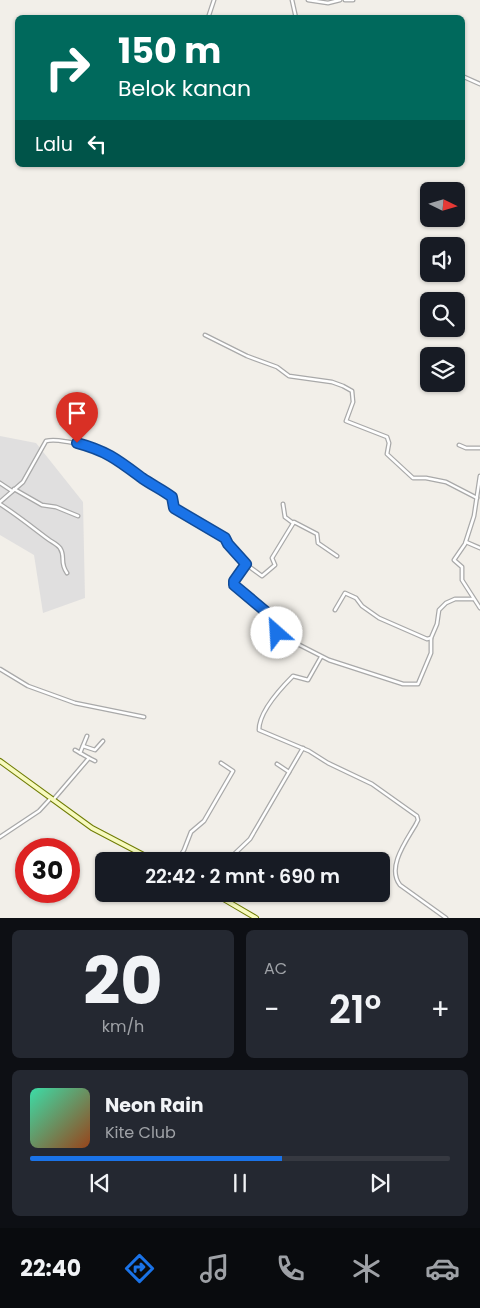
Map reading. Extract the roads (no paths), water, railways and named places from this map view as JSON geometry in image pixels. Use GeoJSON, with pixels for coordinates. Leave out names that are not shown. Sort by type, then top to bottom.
{"type":"FeatureCollection","features":[{"type":"Feature","properties":{"kind":"main road"},"geometry":{"type":"LineString","coordinates":[[0,761],[92,828],[138,852]]}},
{"type":"Feature","properties":{"kind":"main road"},"geometry":{"type":"LineString","coordinates":[[229,902],[256,918]]}},
{"type":"Feature","properties":{"kind":"street"},"geometry":{"type":"LineString","coordinates":[[209,15],[214,0]]}},
{"type":"Feature","properties":{"kind":"street"},"geometry":{"type":"LineString","coordinates":[[292,0],[295,15]]}},
{"type":"Feature","properties":{"kind":"street"},"geometry":{"type":"LineString","coordinates":[[308,0],[328,3],[340,0]]}},
{"type":"Feature","properties":{"kind":"street"},"geometry":{"type":"LineString","coordinates":[[345,0],[353,0]]}},
{"type":"Feature","properties":{"kind":"street"},"geometry":{"type":"LineString","coordinates":[[465,77],[480,84]]}},
{"type":"Feature","properties":{"kind":"street"},"geometry":{"type":"LineString","coordinates":[[205,336],[247,356],[274,366],[289,376],[332,382],[344,386],[352,392],[353,400],[346,421],[387,437],[389,443],[387,454],[411,476],[418,479],[426,478],[446,482],[477,498]]}},
{"type":"Feature","properties":{"kind":"street"},"geometry":{"type":"LineString","coordinates":[[67,573],[62,565],[63,555],[57,545],[0,503],[26,478],[46,441],[98,448],[110,455],[172,497],[174,508],[222,536],[246,564],[260,576],[263,576],[275,565],[272,558],[293,522]]}},
{"type":"Feature","properties":{"kind":"street"},"geometry":{"type":"LineString","coordinates":[[459,445],[466,448],[480,448]]}},
{"type":"Feature","properties":{"kind":"street"},"geometry":{"type":"LineString","coordinates":[[480,476],[474,516],[466,542],[454,560],[463,569],[462,580],[480,608]]}},
{"type":"Feature","properties":{"kind":"street"},"geometry":{"type":"LineString","coordinates":[[0,483],[42,505],[56,507],[78,516]]}},
{"type":"Feature","properties":{"kind":"street"},"geometry":{"type":"LineString","coordinates":[[283,504],[285,517],[317,534],[317,542],[337,556]]}},
{"type":"Feature","properties":{"kind":"street"},"geometry":{"type":"LineString","coordinates":[[466,542],[480,548]]}},
{"type":"Feature","properties":{"kind":"street"},"geometry":{"type":"LineString","coordinates":[[246,564],[233,583],[236,588],[277,621],[278,634],[321,657],[393,682],[417,685],[432,653],[431,638],[441,607],[455,599],[473,599]]}},
{"type":"Feature","properties":{"kind":"street"},"geometry":{"type":"LineString","coordinates":[[334,610],[345,593],[356,598],[362,606],[379,618],[427,640],[431,638]]}},
{"type":"Feature","properties":{"kind":"street"},"geometry":{"type":"LineString","coordinates":[[321,657],[308,680],[294,676],[275,695],[259,730],[303,748],[328,763],[372,784],[417,816],[416,824],[398,857],[397,881],[446,918]]}},
{"type":"Feature","properties":{"kind":"street"},"geometry":{"type":"LineString","coordinates":[[0,669],[28,686],[75,704],[144,718]]}},
{"type":"Feature","properties":{"kind":"street"},"geometry":{"type":"LineString","coordinates":[[80,753],[87,736]]}},
{"type":"Feature","properties":{"kind":"street"},"geometry":{"type":"LineString","coordinates":[[83,746],[95,750],[103,741]]}},
{"type":"Feature","properties":{"kind":"street"},"geometry":{"type":"LineString","coordinates":[[236,852],[250,839],[303,748]]}},
{"type":"Feature","properties":{"kind":"street"},"geometry":{"type":"LineString","coordinates":[[75,750],[95,761]]}},
{"type":"Feature","properties":{"kind":"street"},"geometry":{"type":"LineString","coordinates":[[0,837],[39,811],[89,758]]}},
{"type":"Feature","properties":{"kind":"street"},"geometry":{"type":"LineString","coordinates":[[182,852],[191,832],[204,821],[233,771],[221,763]]}},
{"type":"Feature","properties":{"kind":"street"},"geometry":{"type":"LineString","coordinates":[[277,764],[289,772]]}}]}
